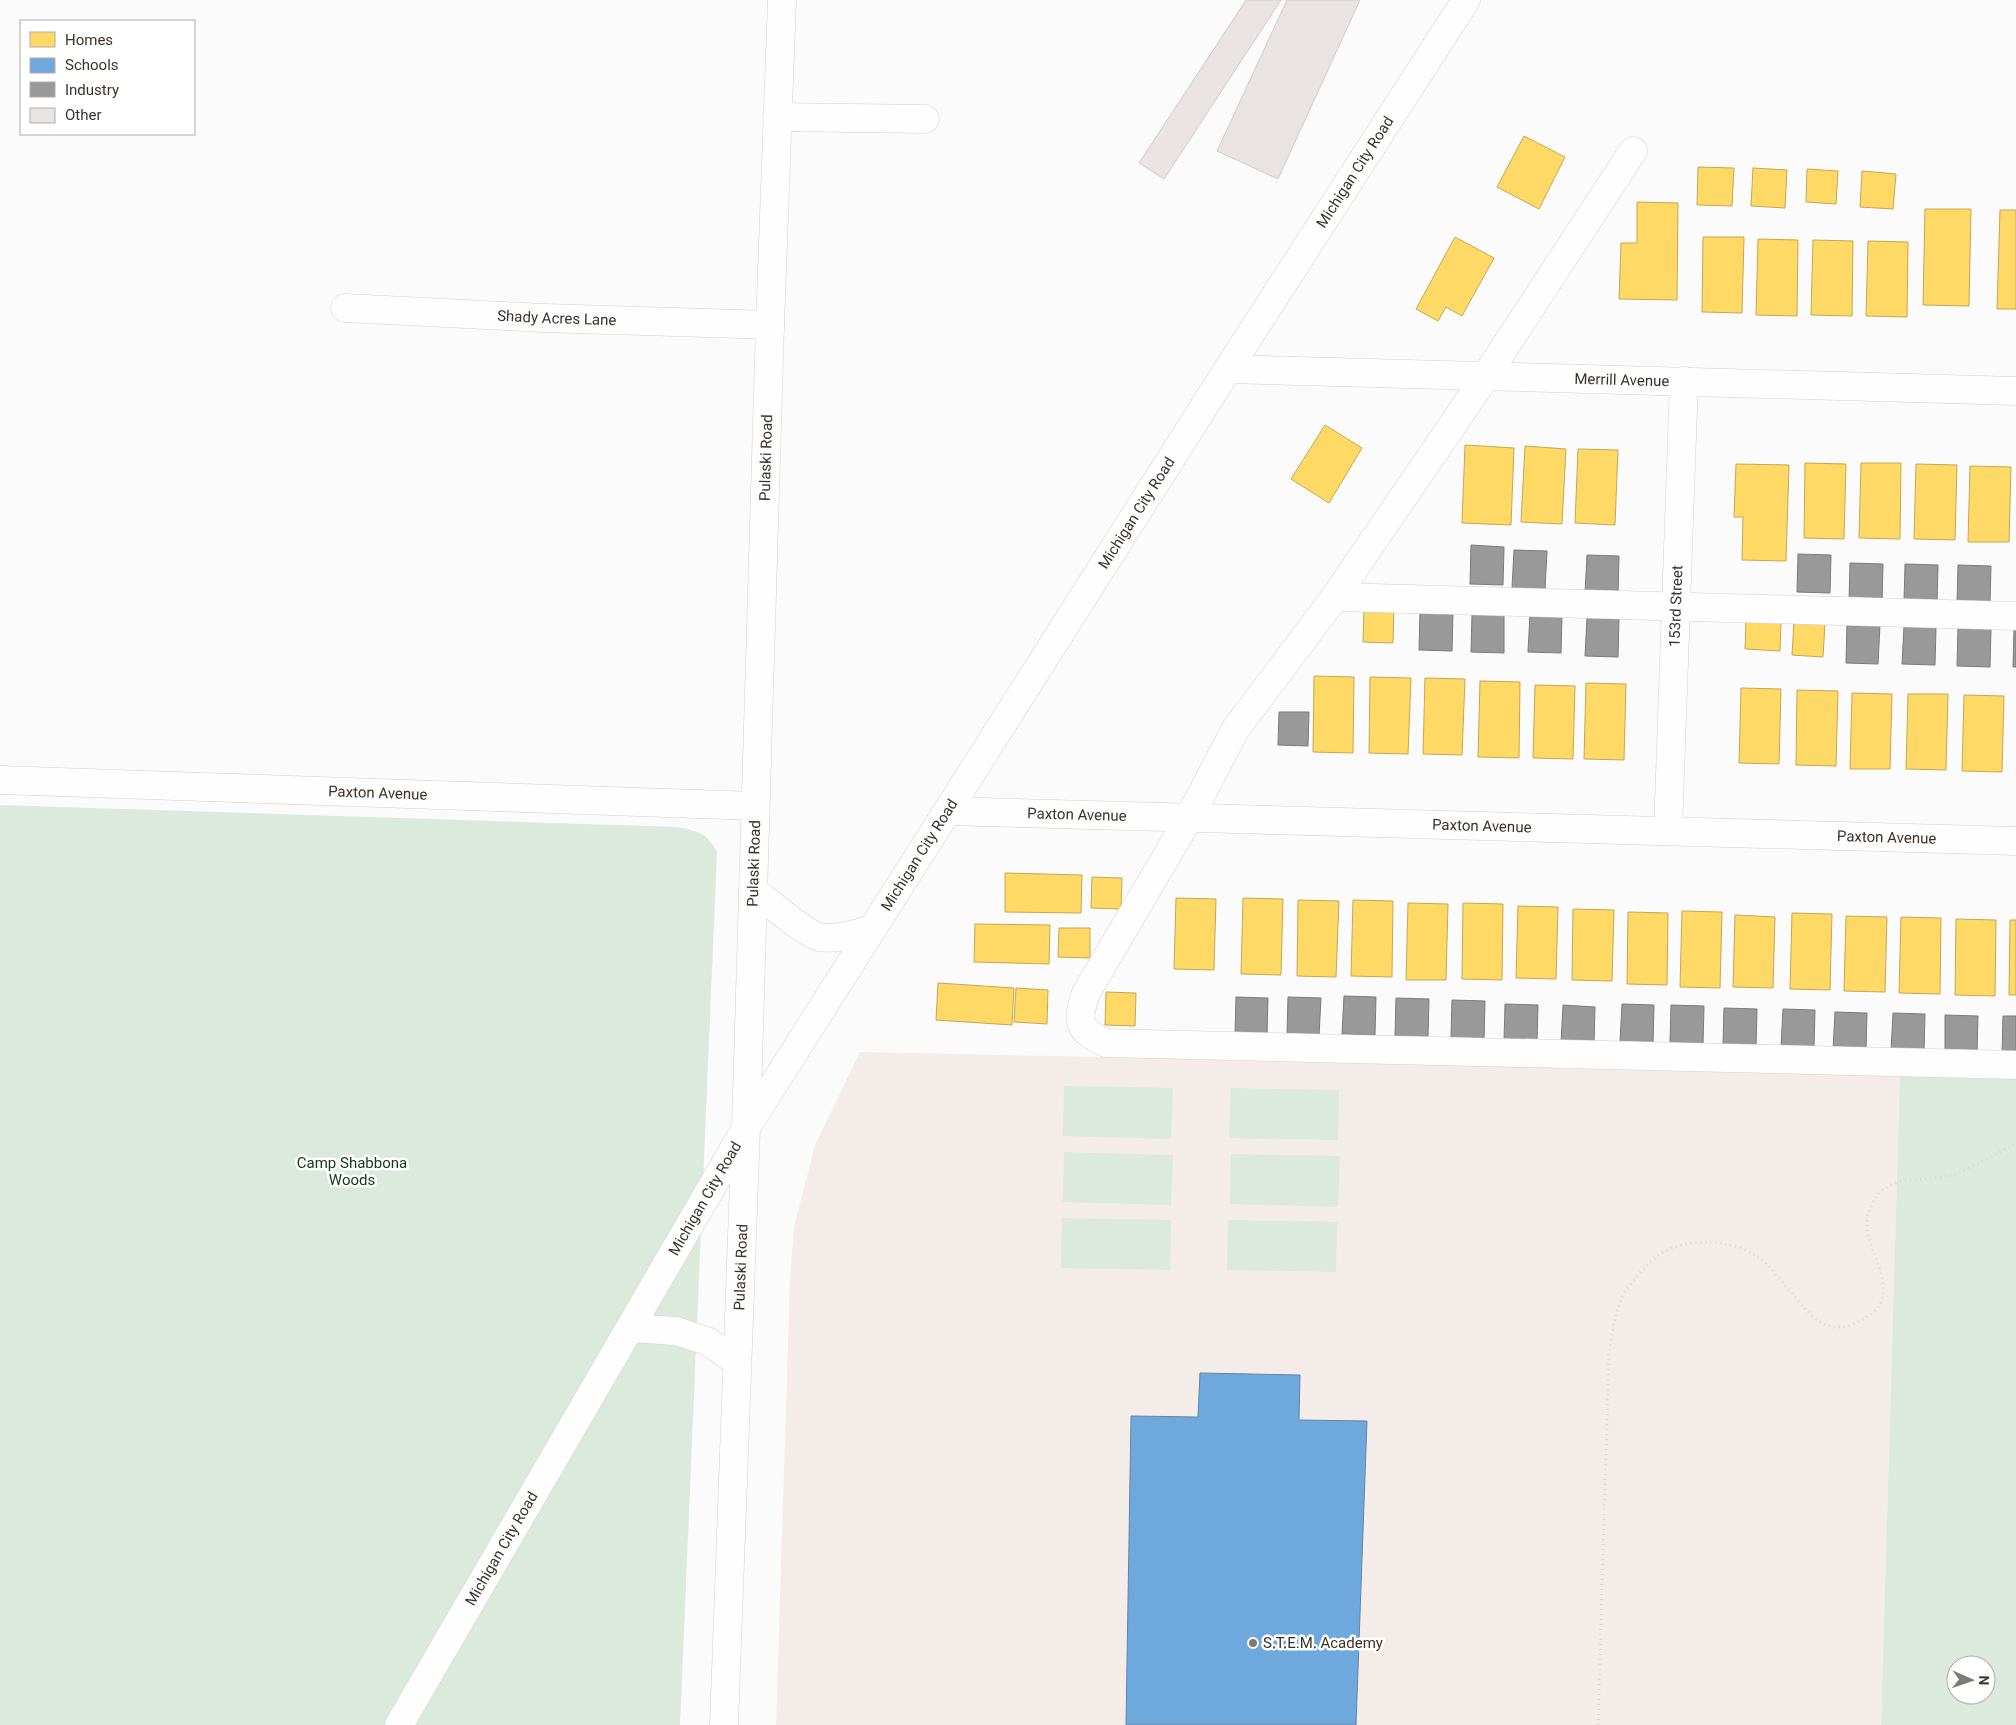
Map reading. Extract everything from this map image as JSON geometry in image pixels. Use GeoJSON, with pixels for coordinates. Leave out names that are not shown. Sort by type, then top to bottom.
{"type":"FeatureCollection","features":[{"type":"Feature","properties":{"kind":"street","name":"Pulaski Road"},"geometry":{"type":"LineString","coordinates":[[724,1725],[746,1128],[770,325],[782,0]]}},
{"type":"Feature","properties":{"kind":"street","name":"Michigan City Road"},"geometry":{"type":"LineString","coordinates":[[399,1725],[746,1128],[1228,369],[1466,0]]}},
{"type":"Feature","properties":{"kind":"street"},"geometry":{"type":"LineString","coordinates":[[777,117],[925,119]]}},
{"type":"Feature","properties":{"kind":"street"},"geometry":{"type":"LineString","coordinates":[[1632,151],[1486,376],[1335,597],[1235,730],[1189,818],[1086,993],[1079,1012],[1083,1028],[1092,1036],[1106,1043],[2016,1064]]}},
{"type":"Feature","properties":{"kind":"street","name":"Shady Acres Lane"},"geometry":{"type":"LineString","coordinates":[[345,308],[544,318],[770,325]]}},
{"type":"Feature","properties":{"kind":"street","name":"Merrill Avenue"},"geometry":{"type":"LineString","coordinates":[[1228,369],[2016,391]]}},
{"type":"Feature","properties":{"kind":"street","name":"153rd Street"},"geometry":{"type":"LineString","coordinates":[[1668,832],[1684,381]]}},
{"type":"Feature","properties":{"kind":"street"},"geometry":{"type":"LineString","coordinates":[[1335,597],[2016,616]]}},
{"type":"Feature","properties":{"kind":"street","name":"Paxton Avenue"},"geometry":{"type":"LineString","coordinates":[[0,780],[755,806]]}},
{"type":"Feature","properties":{"kind":"street","name":"Paxton Avenue"},"geometry":{"type":"LineString","coordinates":[[948,811],[2016,841]]}},
{"type":"Feature","properties":{"kind":"street"},"geometry":{"type":"LineString","coordinates":[[753,890],[817,936],[841,937],[872,929]]}},
{"type":"Feature","properties":{"kind":"street"},"geometry":{"type":"LineString","coordinates":[[631,1328],[676,1331],[707,1341],[737,1362]]}},
{"type":"Feature","properties":{"kind":"path"},"geometry":{"type":"LineString","coordinates":[[1598,1725],[1609,1353],[1614,1321],[1624,1293],[1645,1266],[1665,1251],[1688,1244],[1713,1243],[1736,1247],[1756,1256],[1772,1269],[1818,1321],[1830,1327],[1843,1327],[1860,1321],[1874,1312],[1882,1297],[1881,1271],[1868,1234],[1867,1217],[1873,1200],[1883,1190],[1895,1183],[1955,1174],[2016,1144]]}},
{"type":"Feature","properties":{"kind":"shaded area"},"geometry":{"type":"Polygon","coordinates":[[[860,1052],[1900,1073],[1881,1725],[776,1725],[790,1281],[794,1227],[815,1145],[860,1052]]]}},
{"type":"Feature","properties":{"kind":"green space","name":"Camp Shabbona Woods"},"geometry":{"type":"Polygon","coordinates":[[[0,805],[678,827],[701,834],[710,841],[717,852],[680,1725],[0,1725],[0,805]]]}},
{"type":"Feature","properties":{"kind":"green space"},"geometry":{"type":"Polygon","coordinates":[[[1900,1073],[2016,1077],[2016,1725],[1881,1725],[1900,1073]]]}},
{"type":"Feature","properties":{"kind":"green space"},"geometry":{"type":"Polygon","coordinates":[[[1064,1086],[1173,1088],[1171,1139],[1063,1136],[1064,1086]]]}},
{"type":"Feature","properties":{"kind":"green space"},"geometry":{"type":"Polygon","coordinates":[[[1231,1088],[1339,1090],[1338,1140],[1229,1138],[1231,1088]]]}},
{"type":"Feature","properties":{"kind":"green space"},"geometry":{"type":"Polygon","coordinates":[[[1064,1152],[1173,1155],[1171,1205],[1063,1202],[1064,1152]]]}},
{"type":"Feature","properties":{"kind":"green space"},"geometry":{"type":"Polygon","coordinates":[[[1231,1154],[1340,1156],[1338,1207],[1230,1204],[1231,1154]]]}},
{"type":"Feature","properties":{"kind":"green space"},"geometry":{"type":"Polygon","coordinates":[[[1062,1218],[1171,1220],[1170,1270],[1061,1268],[1062,1218]]]}},
{"type":"Feature","properties":{"kind":"green space"},"geometry":{"type":"Polygon","coordinates":[[[1228,1220],[1337,1222],[1336,1272],[1227,1270],[1228,1220]]]}},
{"type":"Feature","properties":{"kind":"building: Homes"},"geometry":{"type":"Polygon","coordinates":[[[1524,136],[1565,157],[1539,209],[1497,187],[1524,136]]]}},
{"type":"Feature","properties":{"kind":"building: Homes"},"geometry":{"type":"Polygon","coordinates":[[[1698,167],[1734,168],[1732,206],[1697,205],[1698,167]]]}},
{"type":"Feature","properties":{"kind":"building: Homes"},"geometry":{"type":"Polygon","coordinates":[[[1753,168],[1787,170],[1785,208],[1751,206],[1753,168]]]}},
{"type":"Feature","properties":{"kind":"building: Homes"},"geometry":{"type":"Polygon","coordinates":[[[1807,169],[1838,171],[1836,204],[1806,202],[1807,169]]]}},
{"type":"Feature","properties":{"kind":"building: Homes"},"geometry":{"type":"Polygon","coordinates":[[[1862,171],[1896,174],[1893,209],[1860,207],[1862,171]]]}},
{"type":"Feature","properties":{"kind":"building: Homes"},"geometry":{"type":"Polygon","coordinates":[[[1637,202],[1678,203],[1677,300],[1619,299],[1621,243],[1637,243],[1637,202]]]}},
{"type":"Feature","properties":{"kind":"building: Homes"},"geometry":{"type":"Polygon","coordinates":[[[1925,209],[1971,209],[1969,306],[1923,305],[1925,209]]]}},
{"type":"Feature","properties":{"kind":"building: Homes"},"geometry":{"type":"Polygon","coordinates":[[[2000,210],[2016,210],[2016,309],[1997,309],[2000,210]]]}},
{"type":"Feature","properties":{"kind":"building: Homes"},"geometry":{"type":"Polygon","coordinates":[[[1455,237],[1494,258],[1462,316],[1446,307],[1438,321],[1416,309],[1455,237]]]}},
{"type":"Feature","properties":{"kind":"building: Homes"},"geometry":{"type":"Polygon","coordinates":[[[1703,237],[1744,237],[1742,313],[1702,312],[1703,237]]]}},
{"type":"Feature","properties":{"kind":"building: Homes"},"geometry":{"type":"Polygon","coordinates":[[[1758,239],[1798,240],[1797,316],[1756,315],[1758,239]]]}},
{"type":"Feature","properties":{"kind":"building: Homes"},"geometry":{"type":"Polygon","coordinates":[[[1813,240],[1853,241],[1852,316],[1811,315],[1813,240]]]}},
{"type":"Feature","properties":{"kind":"building: Homes"},"geometry":{"type":"Polygon","coordinates":[[[1868,241],[1908,242],[1907,317],[1866,316],[1868,241]]]}},
{"type":"Feature","properties":{"kind":"building: Homes"},"geometry":{"type":"Polygon","coordinates":[[[1325,425],[1362,448],[1329,503],[1291,479],[1325,425]]]}},
{"type":"Feature","properties":{"kind":"building: Homes"},"geometry":{"type":"Polygon","coordinates":[[[1465,445],[1514,448],[1511,525],[1462,523],[1465,445]]]}},
{"type":"Feature","properties":{"kind":"building: Homes"},"geometry":{"type":"Polygon","coordinates":[[[1525,446],[1566,449],[1562,524],[1521,522],[1525,446]]]}},
{"type":"Feature","properties":{"kind":"building: Homes"},"geometry":{"type":"Polygon","coordinates":[[[1578,449],[1618,450],[1615,525],[1575,523],[1578,449]]]}},
{"type":"Feature","properties":{"kind":"building: Homes"},"geometry":{"type":"Polygon","coordinates":[[[1805,463],[1846,464],[1844,539],[1804,538],[1805,463]]]}},
{"type":"Feature","properties":{"kind":"building: Homes"},"geometry":{"type":"Polygon","coordinates":[[[1861,463],[1901,463],[1900,539],[1859,538],[1861,463]]]}},
{"type":"Feature","properties":{"kind":"building: Homes"},"geometry":{"type":"Polygon","coordinates":[[[1736,464],[1789,465],[1786,561],[1742,560],[1743,517],[1734,517],[1736,464]]]}},
{"type":"Feature","properties":{"kind":"building: Homes"},"geometry":{"type":"Polygon","coordinates":[[[1916,464],[1957,465],[1955,540],[1914,539],[1916,464]]]}},
{"type":"Feature","properties":{"kind":"building: Homes"},"geometry":{"type":"Polygon","coordinates":[[[1970,466],[2011,467],[2009,542],[1968,542],[1970,466]]]}},
{"type":"Feature","properties":{"kind":"building: Homes"},"geometry":{"type":"Polygon","coordinates":[[[1364,607],[1394,607],[1393,643],[1363,642],[1364,607]]]}},
{"type":"Feature","properties":{"kind":"building: Homes"},"geometry":{"type":"Polygon","coordinates":[[[1746,620],[1781,622],[1780,651],[1745,649],[1746,620]]]}},
{"type":"Feature","properties":{"kind":"building: Homes"},"geometry":{"type":"Polygon","coordinates":[[[1794,621],[1825,623],[1823,657],[1792,655],[1794,621]]]}},
{"type":"Feature","properties":{"kind":"building: Homes"},"geometry":{"type":"Polygon","coordinates":[[[1314,676],[1354,677],[1353,753],[1313,752],[1314,676]]]}},
{"type":"Feature","properties":{"kind":"building: Homes"},"geometry":{"type":"Polygon","coordinates":[[[1370,677],[1411,678],[1408,754],[1369,753],[1370,677]]]}},
{"type":"Feature","properties":{"kind":"building: Homes"},"geometry":{"type":"Polygon","coordinates":[[[1425,678],[1465,679],[1462,755],[1423,754],[1425,678]]]}},
{"type":"Feature","properties":{"kind":"building: Homes"},"geometry":{"type":"Polygon","coordinates":[[[1480,681],[1520,682],[1519,758],[1478,757],[1480,681]]]}},
{"type":"Feature","properties":{"kind":"building: Homes"},"geometry":{"type":"Polygon","coordinates":[[[1586,683],[1626,684],[1624,760],[1584,759],[1586,683]]]}},
{"type":"Feature","properties":{"kind":"building: Homes"},"geometry":{"type":"Polygon","coordinates":[[[1535,685],[1575,686],[1573,759],[1533,758],[1535,685]]]}},
{"type":"Feature","properties":{"kind":"building: Homes"},"geometry":{"type":"Polygon","coordinates":[[[1741,688],[1781,689],[1779,764],[1739,763],[1741,688]]]}},
{"type":"Feature","properties":{"kind":"building: Homes"},"geometry":{"type":"Polygon","coordinates":[[[1797,690],[1838,691],[1836,766],[1796,765],[1797,690]]]}},
{"type":"Feature","properties":{"kind":"building: Homes"},"geometry":{"type":"Polygon","coordinates":[[[1852,693],[1892,694],[1890,769],[1850,769],[1852,693]]]}},
{"type":"Feature","properties":{"kind":"building: Homes"},"geometry":{"type":"Polygon","coordinates":[[[1908,694],[1948,694],[1946,770],[1906,769],[1908,694]]]}},
{"type":"Feature","properties":{"kind":"building: Homes"},"geometry":{"type":"Polygon","coordinates":[[[1964,695],[2004,696],[2002,772],[1962,771],[1964,695]]]}},
{"type":"Feature","properties":{"kind":"building: Homes"},"geometry":{"type":"Polygon","coordinates":[[[1005,873],[1082,875],[1081,913],[1005,912],[1005,873]]]}},
{"type":"Feature","properties":{"kind":"building: Homes"},"geometry":{"type":"Polygon","coordinates":[[[1092,877],[1122,878],[1121,909],[1091,908],[1092,877]]]}},
{"type":"Feature","properties":{"kind":"building: Homes"},"geometry":{"type":"Polygon","coordinates":[[[1176,898],[1216,899],[1214,970],[1174,969],[1176,898]]]}},
{"type":"Feature","properties":{"kind":"building: Homes"},"geometry":{"type":"Polygon","coordinates":[[[1243,898],[1283,899],[1281,975],[1241,974],[1243,898]]]}},
{"type":"Feature","properties":{"kind":"building: Homes"},"geometry":{"type":"Polygon","coordinates":[[[1298,900],[1339,901],[1336,977],[1297,976],[1298,900]]]}},
{"type":"Feature","properties":{"kind":"building: Homes"},"geometry":{"type":"Polygon","coordinates":[[[1353,900],[1393,901],[1392,977],[1351,976],[1353,900]]]}},
{"type":"Feature","properties":{"kind":"building: Homes"},"geometry":{"type":"Polygon","coordinates":[[[1408,903],[1448,904],[1446,980],[1406,980],[1408,903]]]}},
{"type":"Feature","properties":{"kind":"building: Homes"},"geometry":{"type":"Polygon","coordinates":[[[1463,903],[1503,904],[1502,980],[1462,979],[1463,903]]]}},
{"type":"Feature","properties":{"kind":"building: Homes"},"geometry":{"type":"Polygon","coordinates":[[[1518,906],[1558,907],[1556,979],[1516,978],[1518,906]]]}},
{"type":"Feature","properties":{"kind":"building: Homes"},"geometry":{"type":"Polygon","coordinates":[[[1573,909],[1614,910],[1612,981],[1572,980],[1573,909]]]}},
{"type":"Feature","properties":{"kind":"building: Homes"},"geometry":{"type":"Polygon","coordinates":[[[1682,911],[1722,912],[1720,988],[1680,987],[1682,911]]]}},
{"type":"Feature","properties":{"kind":"building: Homes"},"geometry":{"type":"Polygon","coordinates":[[[1628,912],[1668,913],[1667,985],[1627,984],[1628,912]]]}},
{"type":"Feature","properties":{"kind":"building: Homes"},"geometry":{"type":"Polygon","coordinates":[[[1792,913],[1832,914],[1830,990],[1790,989],[1792,913]]]}},
{"type":"Feature","properties":{"kind":"building: Homes"},"geometry":{"type":"Polygon","coordinates":[[[1735,915],[1775,917],[1773,988],[1733,987],[1735,915]]]}},
{"type":"Feature","properties":{"kind":"building: Homes"},"geometry":{"type":"Polygon","coordinates":[[[1846,916],[1887,917],[1885,992],[1844,991],[1846,916]]]}},
{"type":"Feature","properties":{"kind":"building: Homes"},"geometry":{"type":"Polygon","coordinates":[[[1901,917],[1941,918],[1940,994],[1899,993],[1901,917]]]}},
{"type":"Feature","properties":{"kind":"building: Homes"},"geometry":{"type":"Polygon","coordinates":[[[1956,919],[1996,920],[1995,996],[1955,995],[1956,919]]]}},
{"type":"Feature","properties":{"kind":"building: Homes"},"geometry":{"type":"Polygon","coordinates":[[[2010,920],[2016,920],[2016,995],[2009,995],[2010,920]]]}},
{"type":"Feature","properties":{"kind":"building: Homes"},"geometry":{"type":"Polygon","coordinates":[[[975,924],[1050,925],[1049,964],[974,962],[975,924]]]}},
{"type":"Feature","properties":{"kind":"building: Homes"},"geometry":{"type":"Polygon","coordinates":[[[1059,928],[1090,928],[1090,958],[1058,957],[1059,928]]]}},
{"type":"Feature","properties":{"kind":"building: Homes"},"geometry":{"type":"Polygon","coordinates":[[[938,983],[1014,988],[1012,1025],[936,1020],[938,983]]]}},
{"type":"Feature","properties":{"kind":"building: Homes"},"geometry":{"type":"Polygon","coordinates":[[[1016,988],[1048,990],[1047,1024],[1014,1022],[1016,988]]]}},
{"type":"Feature","properties":{"kind":"building: Homes"},"geometry":{"type":"Polygon","coordinates":[[[1106,992],[1136,993],[1135,1026],[1105,1025],[1106,992]]]}},
{"type":"Feature","properties":{"kind":"building: Schools"},"geometry":{"type":"Polygon","coordinates":[[[1200,1373],[1300,1375],[1299,1420],[1367,1421],[1356,1725],[1126,1725],[1131,1416],[1198,1417],[1200,1373]]]}},
{"type":"Feature","properties":{"kind":"building: Industry"},"geometry":{"type":"Polygon","coordinates":[[[1471,545],[1504,547],[1503,585],[1470,584],[1471,545]]]}},
{"type":"Feature","properties":{"kind":"building: Industry"},"geometry":{"type":"Polygon","coordinates":[[[1514,550],[1547,551],[1545,589],[1512,588],[1514,550]]]}},
{"type":"Feature","properties":{"kind":"building: Industry"},"geometry":{"type":"Polygon","coordinates":[[[1798,554],[1831,555],[1830,593],[1797,592],[1798,554]]]}},
{"type":"Feature","properties":{"kind":"building: Industry"},"geometry":{"type":"Polygon","coordinates":[[[1587,555],[1619,556],[1618,594],[1585,593],[1587,555]]]}},
{"type":"Feature","properties":{"kind":"building: Industry"},"geometry":{"type":"Polygon","coordinates":[[[1850,563],[1883,564],[1882,603],[1849,601],[1850,563]]]}},
{"type":"Feature","properties":{"kind":"building: Industry"},"geometry":{"type":"Polygon","coordinates":[[[1905,564],[1938,565],[1937,604],[1904,603],[1905,564]]]}},
{"type":"Feature","properties":{"kind":"building: Industry"},"geometry":{"type":"Polygon","coordinates":[[[1958,565],[1991,566],[1990,604],[1957,603],[1958,565]]]}},
{"type":"Feature","properties":{"kind":"building: Industry"},"geometry":{"type":"Polygon","coordinates":[[[1420,611],[1453,612],[1452,651],[1419,650],[1420,611]]]}},
{"type":"Feature","properties":{"kind":"building: Industry"},"geometry":{"type":"Polygon","coordinates":[[[1472,614],[1504,615],[1504,653],[1471,652],[1472,614]]]}},
{"type":"Feature","properties":{"kind":"building: Industry"},"geometry":{"type":"Polygon","coordinates":[[[1530,614],[1562,615],[1561,653],[1528,652],[1530,614]]]}},
{"type":"Feature","properties":{"kind":"building: Industry"},"geometry":{"type":"Polygon","coordinates":[[[1587,618],[1619,619],[1618,657],[1585,656],[1587,618]]]}},
{"type":"Feature","properties":{"kind":"building: Industry"},"geometry":{"type":"Polygon","coordinates":[[[1847,624],[1880,625],[1878,664],[1846,663],[1847,624]]]}},
{"type":"Feature","properties":{"kind":"building: Industry"},"geometry":{"type":"Polygon","coordinates":[[[1904,626],[1936,627],[1935,665],[1902,664],[1904,626]]]}},
{"type":"Feature","properties":{"kind":"building: Industry"},"geometry":{"type":"Polygon","coordinates":[[[1958,627],[1991,629],[1990,667],[1957,666],[1958,627]]]}},
{"type":"Feature","properties":{"kind":"building: Industry"},"geometry":{"type":"Polygon","coordinates":[[[2014,628],[2016,628],[2016,667],[2013,667],[2014,628]]]}},
{"type":"Feature","properties":{"kind":"building: Industry"},"geometry":{"type":"Polygon","coordinates":[[[1279,712],[1309,712],[1308,746],[1278,745],[1279,712]]]}},
{"type":"Feature","properties":{"kind":"building: Industry"},"geometry":{"type":"Polygon","coordinates":[[[1344,996],[1376,997],[1375,1035],[1342,1034],[1344,996]]]}},
{"type":"Feature","properties":{"kind":"building: Industry"},"geometry":{"type":"Polygon","coordinates":[[[1236,997],[1268,998],[1267,1036],[1235,1035],[1236,997]]]}},
{"type":"Feature","properties":{"kind":"building: Industry"},"geometry":{"type":"Polygon","coordinates":[[[1288,997],[1321,998],[1319,1036],[1287,1035],[1288,997]]]}},
{"type":"Feature","properties":{"kind":"building: Industry"},"geometry":{"type":"Polygon","coordinates":[[[1396,998],[1429,999],[1428,1037],[1395,1036],[1396,998]]]}},
{"type":"Feature","properties":{"kind":"building: Industry"},"geometry":{"type":"Polygon","coordinates":[[[1452,1000],[1485,1001],[1484,1040],[1451,1038],[1452,1000]]]}},
{"type":"Feature","properties":{"kind":"building: Industry"},"geometry":{"type":"Polygon","coordinates":[[[1505,1004],[1538,1005],[1537,1043],[1504,1042],[1505,1004]]]}},
{"type":"Feature","properties":{"kind":"building: Industry"},"geometry":{"type":"Polygon","coordinates":[[[1622,1004],[1654,1005],[1653,1044],[1620,1042],[1622,1004]]]}},
{"type":"Feature","properties":{"kind":"building: Industry"},"geometry":{"type":"Polygon","coordinates":[[[1563,1005],[1595,1007],[1594,1045],[1561,1043],[1563,1005]]]}},
{"type":"Feature","properties":{"kind":"building: Industry"},"geometry":{"type":"Polygon","coordinates":[[[1671,1005],[1704,1006],[1703,1045],[1670,1043],[1671,1005]]]}},
{"type":"Feature","properties":{"kind":"building: Industry"},"geometry":{"type":"Polygon","coordinates":[[[1724,1008],[1757,1009],[1756,1047],[1723,1046],[1724,1008]]]}},
{"type":"Feature","properties":{"kind":"building: Industry"},"geometry":{"type":"Polygon","coordinates":[[[1783,1009],[1815,1010],[1814,1048],[1781,1047],[1783,1009]]]}},
{"type":"Feature","properties":{"kind":"building: Industry"},"geometry":{"type":"Polygon","coordinates":[[[1835,1012],[1867,1013],[1866,1051],[1833,1050],[1835,1012]]]}},
{"type":"Feature","properties":{"kind":"building: Industry"},"geometry":{"type":"Polygon","coordinates":[[[1893,1013],[1925,1014],[1924,1052],[1891,1051],[1893,1013]]]}},
{"type":"Feature","properties":{"kind":"building: Industry"},"geometry":{"type":"Polygon","coordinates":[[[1945,1015],[1978,1016],[1977,1054],[1945,1053],[1945,1015]]]}},
{"type":"Feature","properties":{"kind":"building: Industry"},"geometry":{"type":"Polygon","coordinates":[[[2003,1016],[2016,1016],[2016,1054],[2002,1054],[2003,1016]]]}},
{"type":"Feature","properties":{"kind":"building: Other"},"geometry":{"type":"Polygon","coordinates":[[[1246,0],[1281,0],[1164,179],[1139,163],[1246,0]]]}},
{"type":"Feature","properties":{"kind":"building: Other"},"geometry":{"type":"Polygon","coordinates":[[[1287,0],[1360,0],[1278,179],[1217,151],[1287,0]]]}},
{"type":"Feature","properties":{"kind":"place","name":"S.T.E.M. Academy"},"geometry":{"type":"Point","coordinates":[1253,1643]}}]}
